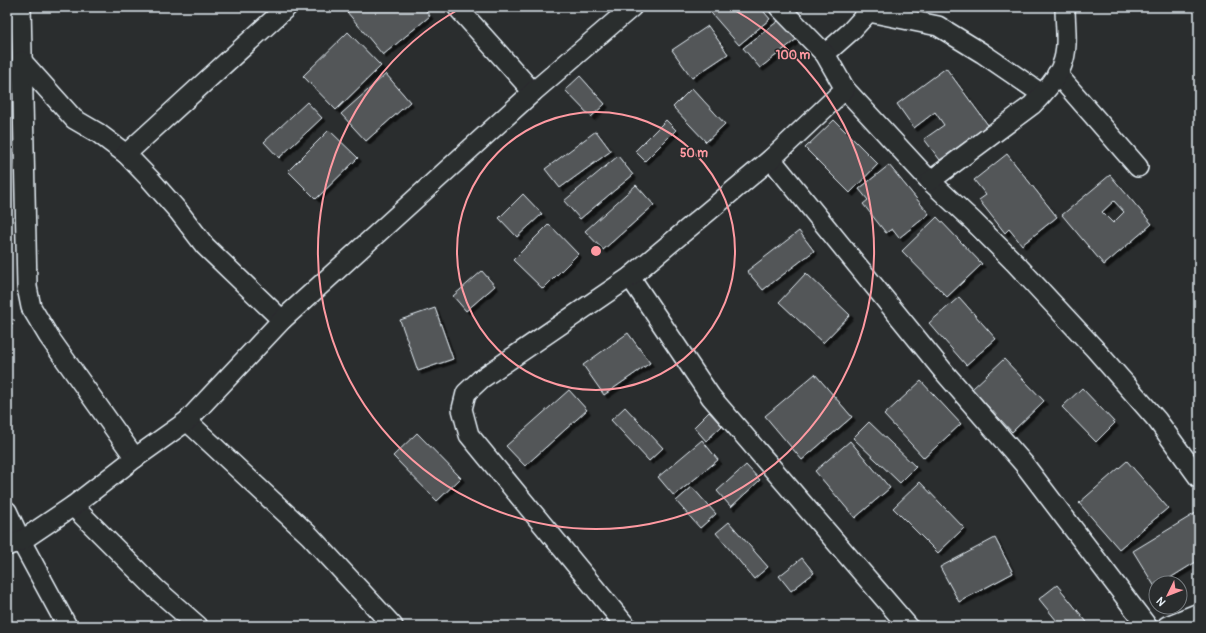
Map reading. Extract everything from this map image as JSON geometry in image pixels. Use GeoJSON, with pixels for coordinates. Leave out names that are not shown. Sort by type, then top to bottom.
{"type":"FeatureCollection","features":[{"type":"Feature","properties":{"kind":"street"},"geometry":{"type":"LineString","coordinates":[[21,7],[27,287],[31,307],[48,337],[135,458]]}},
{"type":"Feature","properties":{"kind":"street"},"geometry":{"type":"LineString","coordinates":[[126,154],[287,7]]}},
{"type":"Feature","properties":{"kind":"street"},"geometry":{"type":"LineString","coordinates":[[457,7],[533,92]]}},
{"type":"Feature","properties":{"kind":"street"},"geometry":{"type":"LineString","coordinates":[[14,544],[73,506],[135,458],[187,421],[282,320],[533,92],[632,7]]}},
{"type":"Feature","properties":{"kind":"street"},"geometry":{"type":"LineString","coordinates":[[779,7],[825,54],[845,89],[930,180],[973,221],[1094,348],[1157,420],[1199,478]]}},
{"type":"Feature","properties":{"kind":"street"},"geometry":{"type":"LineString","coordinates":[[930,180],[1032,105],[1042,94],[1062,66],[1065,51],[1065,7]]}},
{"type":"Feature","properties":{"kind":"street"},"geometry":{"type":"LineString","coordinates":[[825,54],[851,31],[871,10],[938,26],[982,53],[1042,94]]}},
{"type":"Feature","properties":{"kind":"street"},"geometry":{"type":"LineString","coordinates":[[22,61],[74,119],[98,133],[126,154],[169,201],[205,246],[282,320]]}},
{"type":"Feature","properties":{"kind":"street"},"geometry":{"type":"LineString","coordinates":[[1056,74],[1138,167]]}},
{"type":"Feature","properties":{"kind":"street"},"geometry":{"type":"LineString","coordinates":[[626,626],[469,435],[462,409],[466,393],[481,379],[630,277],[771,160],[845,89]]}},
{"type":"Feature","properties":{"kind":"street"},"geometry":{"type":"LineString","coordinates":[[771,160],[939,366],[1024,464],[1146,626]]}},
{"type":"Feature","properties":{"kind":"street"},"geometry":{"type":"LineString","coordinates":[[630,277],[711,397],[908,626]]}},
{"type":"Feature","properties":{"kind":"street"},"geometry":{"type":"LineString","coordinates":[[187,421],[310,536],[393,626]]}},
{"type":"Feature","properties":{"kind":"street"},"geometry":{"type":"LineString","coordinates":[[73,506],[156,589],[198,626]]}},
{"type":"Feature","properties":{"kind":"street"},"geometry":{"type":"LineString","coordinates":[[7,510],[14,544],[67,626]]}},
{"type":"Feature","properties":{"kind":"street"},"geometry":{"type":"LineString","coordinates":[[1167,626],[1199,613]]}},
{"type":"Feature","properties":{"kind":"building"},"geometry":{"type":"Polygon","coordinates":[[[354,7],[423,7],[430,16],[383,55],[347,12],[354,7]]]}},
{"type":"Feature","properties":{"kind":"building"},"geometry":{"type":"Polygon","coordinates":[[[706,7],[760,7],[770,19],[739,45],[706,7]]]}},
{"type":"Feature","properties":{"kind":"building"},"geometry":{"type":"Polygon","coordinates":[[[782,18],[798,38],[760,68],[743,48],[782,18]]]}},
{"type":"Feature","properties":{"kind":"building"},"geometry":{"type":"Polygon","coordinates":[[[708,26],[728,54],[692,78],[672,50],[708,26]]]}},
{"type":"Feature","properties":{"kind":"building"},"geometry":{"type":"Polygon","coordinates":[[[348,32],[381,66],[336,110],[303,76],[348,32]]]}},
{"type":"Feature","properties":{"kind":"building"},"geometry":{"type":"Polygon","coordinates":[[[946,68],[988,125],[940,160],[924,139],[944,125],[935,112],[914,128],[897,104],[946,68]]]}},
{"type":"Feature","properties":{"kind":"building"},"geometry":{"type":"Polygon","coordinates":[[[386,74],[410,102],[366,141],[341,114],[386,74]]]}},
{"type":"Feature","properties":{"kind":"building"},"geometry":{"type":"Polygon","coordinates":[[[580,76],[605,104],[591,117],[565,90],[580,76]]]}},
{"type":"Feature","properties":{"kind":"building"},"geometry":{"type":"Polygon","coordinates":[[[692,88],[725,124],[706,142],[673,107],[692,88]]]}},
{"type":"Feature","properties":{"kind":"building"},"geometry":{"type":"Polygon","coordinates":[[[307,102],[322,118],[279,158],[264,142],[307,102]]]}},
{"type":"Feature","properties":{"kind":"building"},"geometry":{"type":"Polygon","coordinates":[[[666,120],[676,130],[645,161],[635,151],[666,120]]]}},
{"type":"Feature","properties":{"kind":"building"},"geometry":{"type":"Polygon","coordinates":[[[834,120],[878,164],[850,193],[805,148],[834,120]]]}},
{"type":"Feature","properties":{"kind":"building"},"geometry":{"type":"Polygon","coordinates":[[[329,130],[358,158],[316,199],[288,171],[329,130]]]}},
{"type":"Feature","properties":{"kind":"building"},"geometry":{"type":"Polygon","coordinates":[[[596,131],[611,151],[560,188],[545,169],[596,131]]]}},
{"type":"Feature","properties":{"kind":"building"},"geometry":{"type":"Polygon","coordinates":[[[1007,154],[1057,217],[1022,245],[1009,229],[1005,233],[979,200],[986,195],[974,180],[1007,154]]]}},
{"type":"Feature","properties":{"kind":"building"},"geometry":{"type":"Polygon","coordinates":[[[618,156],[633,175],[580,219],[564,201],[618,156]]]}},
{"type":"Feature","properties":{"kind":"building"},"geometry":{"type":"Polygon","coordinates":[[[889,165],[929,214],[899,238],[892,229],[886,233],[863,204],[868,200],[859,189],[889,165]]]}},
{"type":"Feature","properties":{"kind":"building"},"geometry":{"type":"Polygon","coordinates":[[[1110,175],[1152,224],[1104,265],[1062,215],[1110,175]],[[1114,201],[1102,212],[1113,223],[1124,212],[1114,201]]]}},
{"type":"Feature","properties":{"kind":"building"},"geometry":{"type":"Polygon","coordinates":[[[636,185],[654,205],[603,250],[585,231],[636,185]]]}},
{"type":"Feature","properties":{"kind":"building"},"geometry":{"type":"Polygon","coordinates":[[[523,194],[542,214],[517,237],[499,218],[523,194]]]}},
{"type":"Feature","properties":{"kind":"building"},"geometry":{"type":"Polygon","coordinates":[[[937,217],[982,264],[947,297],[902,251],[937,217]]]}},
{"type":"Feature","properties":{"kind":"building"},"geometry":{"type":"Polygon","coordinates":[[[549,224],[578,254],[543,289],[513,260],[549,224]]]}},
{"type":"Feature","properties":{"kind":"building"},"geometry":{"type":"Polygon","coordinates":[[[799,231],[814,251],[763,290],[747,271],[799,231]]]}},
{"type":"Feature","properties":{"kind":"building"},"geometry":{"type":"Polygon","coordinates":[[[482,271],[495,286],[466,311],[453,296],[482,271]]]}},
{"type":"Feature","properties":{"kind":"building"},"geometry":{"type":"Polygon","coordinates":[[[806,273],[850,315],[823,343],[779,302],[806,273]]]}},
{"type":"Feature","properties":{"kind":"building"},"geometry":{"type":"Polygon","coordinates":[[[959,297],[996,339],[966,365],[929,323],[959,297]]]}},
{"type":"Feature","properties":{"kind":"building"},"geometry":{"type":"Polygon","coordinates":[[[435,308],[453,359],[418,371],[400,320],[435,308]]]}},
{"type":"Feature","properties":{"kind":"building"},"geometry":{"type":"Polygon","coordinates":[[[628,333],[650,363],[604,395],[583,365],[628,333]]]}},
{"type":"Feature","properties":{"kind":"building"},"geometry":{"type":"Polygon","coordinates":[[[1004,359],[1044,401],[1012,432],[972,389],[1004,359]]]}},
{"type":"Feature","properties":{"kind":"building"},"geometry":{"type":"Polygon","coordinates":[[[815,374],[852,417],[802,460],[765,416],[815,374]]]}},
{"type":"Feature","properties":{"kind":"building"},"geometry":{"type":"Polygon","coordinates":[[[921,381],[961,424],[924,458],[884,415],[921,381]]]}},
{"type":"Feature","properties":{"kind":"building"},"geometry":{"type":"Polygon","coordinates":[[[1082,388],[1115,423],[1096,442],[1062,407],[1082,388]]]}},
{"type":"Feature","properties":{"kind":"building"},"geometry":{"type":"Polygon","coordinates":[[[569,390],[587,410],[525,466],[506,446],[569,390]]]}},
{"type":"Feature","properties":{"kind":"building"},"geometry":{"type":"Polygon","coordinates":[[[625,407],[663,448],[649,461],[611,420],[625,407]]]}},
{"type":"Feature","properties":{"kind":"building"},"geometry":{"type":"Polygon","coordinates":[[[709,412],[722,426],[706,441],[694,427],[709,412]]]}},
{"type":"Feature","properties":{"kind":"building"},"geometry":{"type":"Polygon","coordinates":[[[869,422],[916,467],[900,483],[853,438],[869,422]]]}},
{"type":"Feature","properties":{"kind":"building"},"geometry":{"type":"Polygon","coordinates":[[[417,433],[461,478],[437,501],[393,456],[417,433]]]}},
{"type":"Feature","properties":{"kind":"building"},"geometry":{"type":"Polygon","coordinates":[[[702,440],[718,460],[674,496],[658,477],[702,440]]]}},
{"type":"Feature","properties":{"kind":"building"},"geometry":{"type":"Polygon","coordinates":[[[850,441],[890,488],[855,518],[815,471],[850,441]]]}},
{"type":"Feature","properties":{"kind":"building"},"geometry":{"type":"Polygon","coordinates":[[[1127,461],[1168,508],[1119,549],[1079,503],[1127,461]]]}},
{"type":"Feature","properties":{"kind":"building"},"geometry":{"type":"Polygon","coordinates":[[[746,465],[760,480],[731,507],[717,491],[746,465]]]}},
{"type":"Feature","properties":{"kind":"building"},"geometry":{"type":"Polygon","coordinates":[[[920,482],[964,528],[938,553],[893,508],[920,482]]]}},
{"type":"Feature","properties":{"kind":"building"},"geometry":{"type":"Polygon","coordinates":[[[692,487],[716,514],[700,528],[676,501],[692,487]]]}},
{"type":"Feature","properties":{"kind":"building"},"geometry":{"type":"Polygon","coordinates":[[[1199,511],[1199,560],[1175,575],[1148,576],[1133,551],[1199,511]]]}},
{"type":"Feature","properties":{"kind":"building"},"geometry":{"type":"Polygon","coordinates":[[[729,522],[768,567],[754,579],[716,533],[729,522]]]}},
{"type":"Feature","properties":{"kind":"building"},"geometry":{"type":"Polygon","coordinates":[[[995,538],[1013,573],[959,602],[940,567],[995,538]]]}},
{"type":"Feature","properties":{"kind":"building"},"geometry":{"type":"Polygon","coordinates":[[[802,558],[814,573],[791,591],[779,576],[802,558]]]}},
{"type":"Feature","properties":{"kind":"building"},"geometry":{"type":"Polygon","coordinates":[[[1057,585],[1090,626],[1061,626],[1039,599],[1057,585]]]}},
{"type":"Feature","properties":{"kind":"building"},"geometry":{"type":"Polygon","coordinates":[[[609,617],[617,626],[599,626],[609,617]]]}}]}
